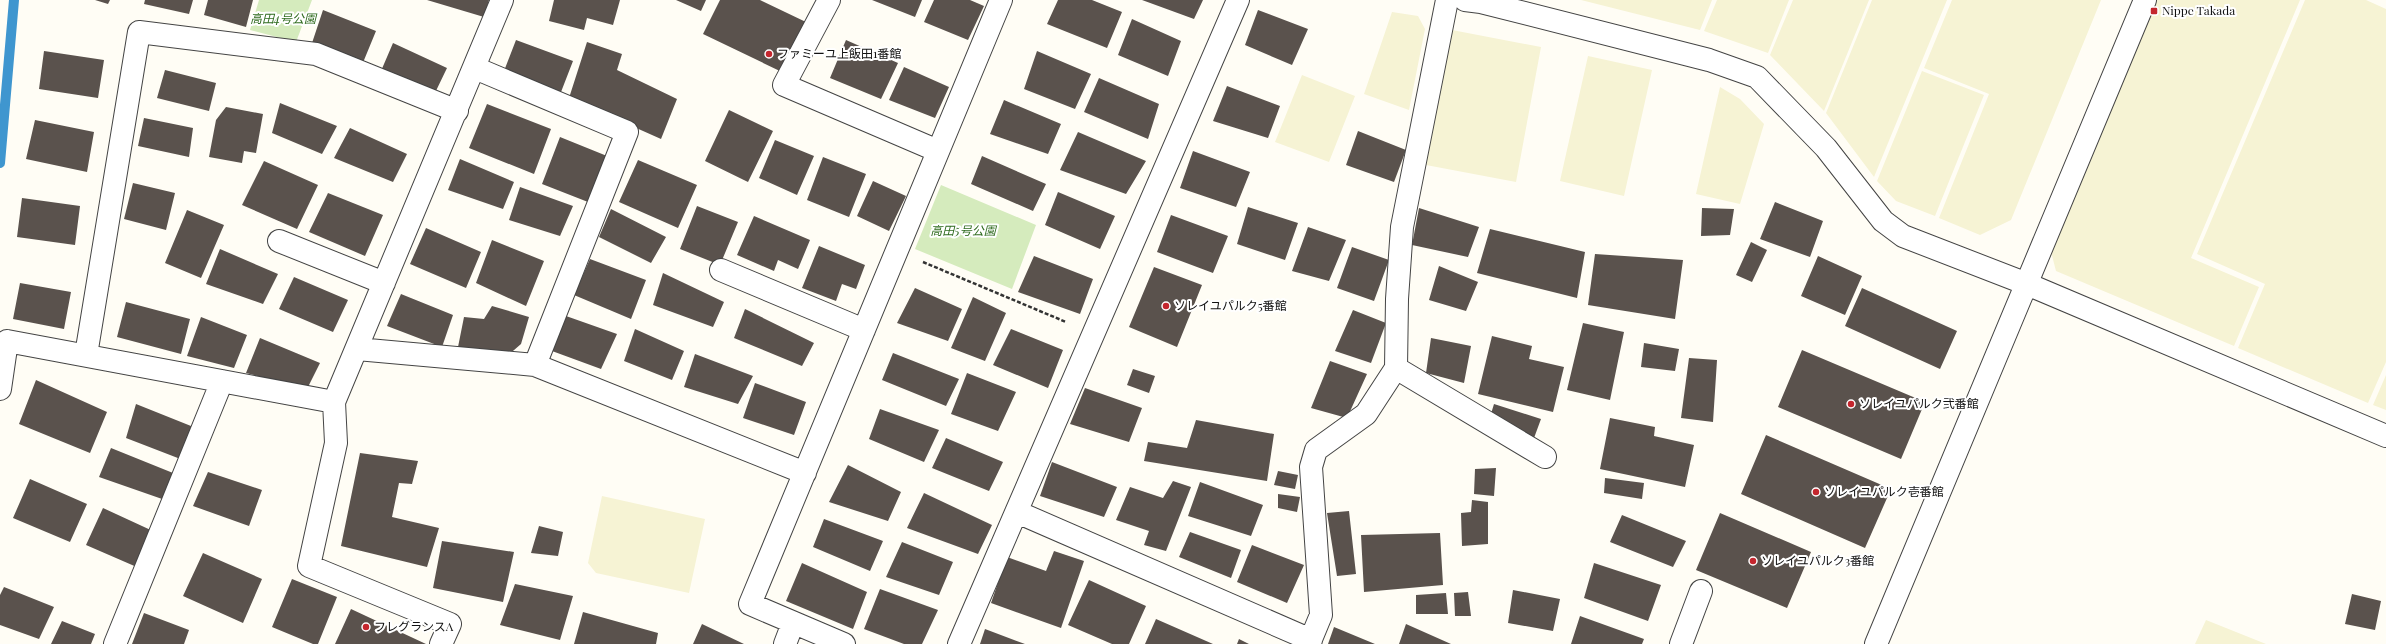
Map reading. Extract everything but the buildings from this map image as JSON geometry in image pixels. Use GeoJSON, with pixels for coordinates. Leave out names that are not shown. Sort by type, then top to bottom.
{"type":"FeatureCollection","features":[{"type":"Feature","properties":{"kind":"street"},"geometry":{"type":"LineString","coordinates":[[441,644],[450,624],[308,566],[336,443],[334,402],[475,68],[502,0]]}},
{"type":"Feature","properties":{"kind":"street"},"geometry":{"type":"LineString","coordinates":[[829,0],[784,85],[938,151]]}},
{"type":"Feature","properties":{"kind":"street"},"geometry":{"type":"LineString","coordinates":[[844,644],[750,604],[1001,0]]}},
{"type":"Feature","properties":{"kind":"street"},"geometry":{"type":"LineString","coordinates":[[959,644],[1238,0]]}},
{"type":"Feature","properties":{"kind":"street"},"geometry":{"type":"LineString","coordinates":[[1017,512],[1310,642],[1321,615],[1310,467],[1316,450],[1366,414],[1396,368],[1397,299],[1402,227],[1447,0]]}},
{"type":"Feature","properties":{"kind":"street"},"geometry":{"type":"LineString","coordinates":[[1465,0],[1481,2],[1709,60],[1757,77],[1826,148],[1883,221],[1903,236],[2027,284],[2386,436]]}},
{"type":"Feature","properties":{"kind":"street"},"geometry":{"type":"LineString","coordinates":[[1876,644],[2145,0]]}},
{"type":"Feature","properties":{"kind":"street"},"geometry":{"type":"LineString","coordinates":[[86,355],[139,32],[316,54],[457,111]]}},
{"type":"Feature","properties":{"kind":"street"},"geometry":{"type":"LineString","coordinates":[[475,68],[627,132],[535,365]]}},
{"type":"Feature","properties":{"kind":"street"},"geometry":{"type":"LineString","coordinates":[[279,242],[384,283]]}},
{"type":"Feature","properties":{"kind":"street"},"geometry":{"type":"LineString","coordinates":[[721,270],[864,330]]}},
{"type":"Feature","properties":{"kind":"street"},"geometry":{"type":"LineString","coordinates":[[0,389],[7,341],[334,402]]}},
{"type":"Feature","properties":{"kind":"street"},"geometry":{"type":"LineString","coordinates":[[357,349],[535,365],[805,473]]}},
{"type":"Feature","properties":{"kind":"street"},"geometry":{"type":"LineString","coordinates":[[1396,368],[1545,457]]}},
{"type":"Feature","properties":{"kind":"street"},"geometry":{"type":"LineString","coordinates":[[115,644],[222,381]]}},
{"type":"Feature","properties":{"kind":"street"},"geometry":{"type":"LineString","coordinates":[[1680,644],[1701,591]]}},
{"type":"Feature","properties":{"kind":"street"},"geometry":{"type":"LineString","coordinates":[[785,644],[794,623]]}},
{"type":"Feature","properties":{"kind":"path"},"geometry":{"type":"LineString","coordinates":[[897,252],[1093,334]]}},
{"type":"Feature","properties":{"kind":"shaded area"},"geometry":{"type":"Polygon","coordinates":[[[1581,0],[1712,0],[1700,30],[1581,0]]]}},
{"type":"Feature","properties":{"kind":"shaded area"},"geometry":{"type":"Polygon","coordinates":[[[1717,0],[1789,0],[1768,53],[1704,31],[1717,0]]]}},
{"type":"Feature","properties":{"kind":"shaded area"},"geometry":{"type":"Polygon","coordinates":[[[1793,0],[1869,0],[1824,111],[1770,55],[1793,0]]]}},
{"type":"Feature","properties":{"kind":"shaded area"},"geometry":{"type":"Polygon","coordinates":[[[1872,0],[1947,0],[1874,177],[1826,113],[1872,0]]]}},
{"type":"Feature","properties":{"kind":"shaded area"},"geometry":{"type":"Polygon","coordinates":[[[1952,0],[2101,0],[2011,220],[1980,235],[1939,218],[1989,94],[1924,68],[1952,0]]]}},
{"type":"Feature","properties":{"kind":"shaded area"},"geometry":{"type":"Polygon","coordinates":[[[2149,0],[2300,0],[2191,258],[2259,287],[2234,346],[2056,271],[2049,244],[2149,0]]]}},
{"type":"Feature","properties":{"kind":"shaded area"},"geometry":{"type":"Polygon","coordinates":[[[2305,0],[2366,0],[2386,9],[2386,362],[2368,403],[2238,348],[2265,284],[2197,254],[2305,0]]]}},
{"type":"Feature","properties":{"kind":"shaded area"},"geometry":{"type":"Polygon","coordinates":[[[1392,12],[1418,16],[1425,29],[1409,110],[1364,94],[1392,12]]]}},
{"type":"Feature","properties":{"kind":"shaded area"},"geometry":{"type":"Polygon","coordinates":[[[1452,30],[1541,47],[1516,182],[1426,165],[1452,30]]]}},
{"type":"Feature","properties":{"kind":"shaded area"},"geometry":{"type":"Polygon","coordinates":[[[1588,56],[1652,70],[1624,196],[1560,181],[1588,56]]]}},
{"type":"Feature","properties":{"kind":"shaded area"},"geometry":{"type":"Polygon","coordinates":[[[1922,71],[1984,95],[1935,216],[1896,201],[1877,181],[1922,71]]]}},
{"type":"Feature","properties":{"kind":"shaded area"},"geometry":{"type":"Polygon","coordinates":[[[1302,75],[1355,96],[1329,162],[1275,142],[1302,75]]]}},
{"type":"Feature","properties":{"kind":"shaded area"},"geometry":{"type":"Polygon","coordinates":[[[1720,87],[1740,99],[1764,124],[1740,204],[1696,194],[1720,87]]]}},
{"type":"Feature","properties":{"kind":"shaded area"},"geometry":{"type":"Polygon","coordinates":[[[2386,375],[2386,410],[2373,405],[2386,375]]]}},
{"type":"Feature","properties":{"kind":"shaded area"},"geometry":{"type":"Polygon","coordinates":[[[602,496],[705,519],[689,593],[596,573],[588,563],[602,496]]]}},
{"type":"Feature","properties":{"kind":"shaded area"},"geometry":{"type":"Polygon","coordinates":[[[2206,620],[2266,644],[2195,644],[2206,620]]]}},
{"type":"Feature","properties":{"kind":"green space","name":"高田4号公園"},"geometry":{"type":"Polygon","coordinates":[[[259,0],[312,0],[296,42],[250,30],[259,0]]]}},
{"type":"Feature","properties":{"kind":"green space","name":"高田5号公園"},"geometry":{"type":"Polygon","coordinates":[[[941,185],[1036,225],[1012,289],[915,249],[941,185]]]}},
{"type":"Feature","properties":{"kind":"waterway"},"geometry":{"type":"LineString","coordinates":[[0,163],[14,0]]}},
{"type":"Feature","properties":{"kind":"place","name":"Nippe Takada"},"geometry":{"type":"Point","coordinates":[2154,11]}},
{"type":"Feature","properties":{"kind":"place","name":"ファミーユ上飯田1番館"},"geometry":{"type":"Point","coordinates":[769,54]}},
{"type":"Feature","properties":{"kind":"place","name":"ソレイユパルク5番館"},"geometry":{"type":"Point","coordinates":[1166,306]}},
{"type":"Feature","properties":{"kind":"place","name":"ソレイユパルク弐番館"},"geometry":{"type":"Point","coordinates":[1851,404]}},
{"type":"Feature","properties":{"kind":"place","name":"ソレイユパルク壱番館"},"geometry":{"type":"Point","coordinates":[1816,492]}},
{"type":"Feature","properties":{"kind":"place","name":"ソレイユパルク3番館"},"geometry":{"type":"Point","coordinates":[1753,561]}},
{"type":"Feature","properties":{"kind":"place","name":"フレグランスA"},"geometry":{"type":"Point","coordinates":[366,627]}}]}
